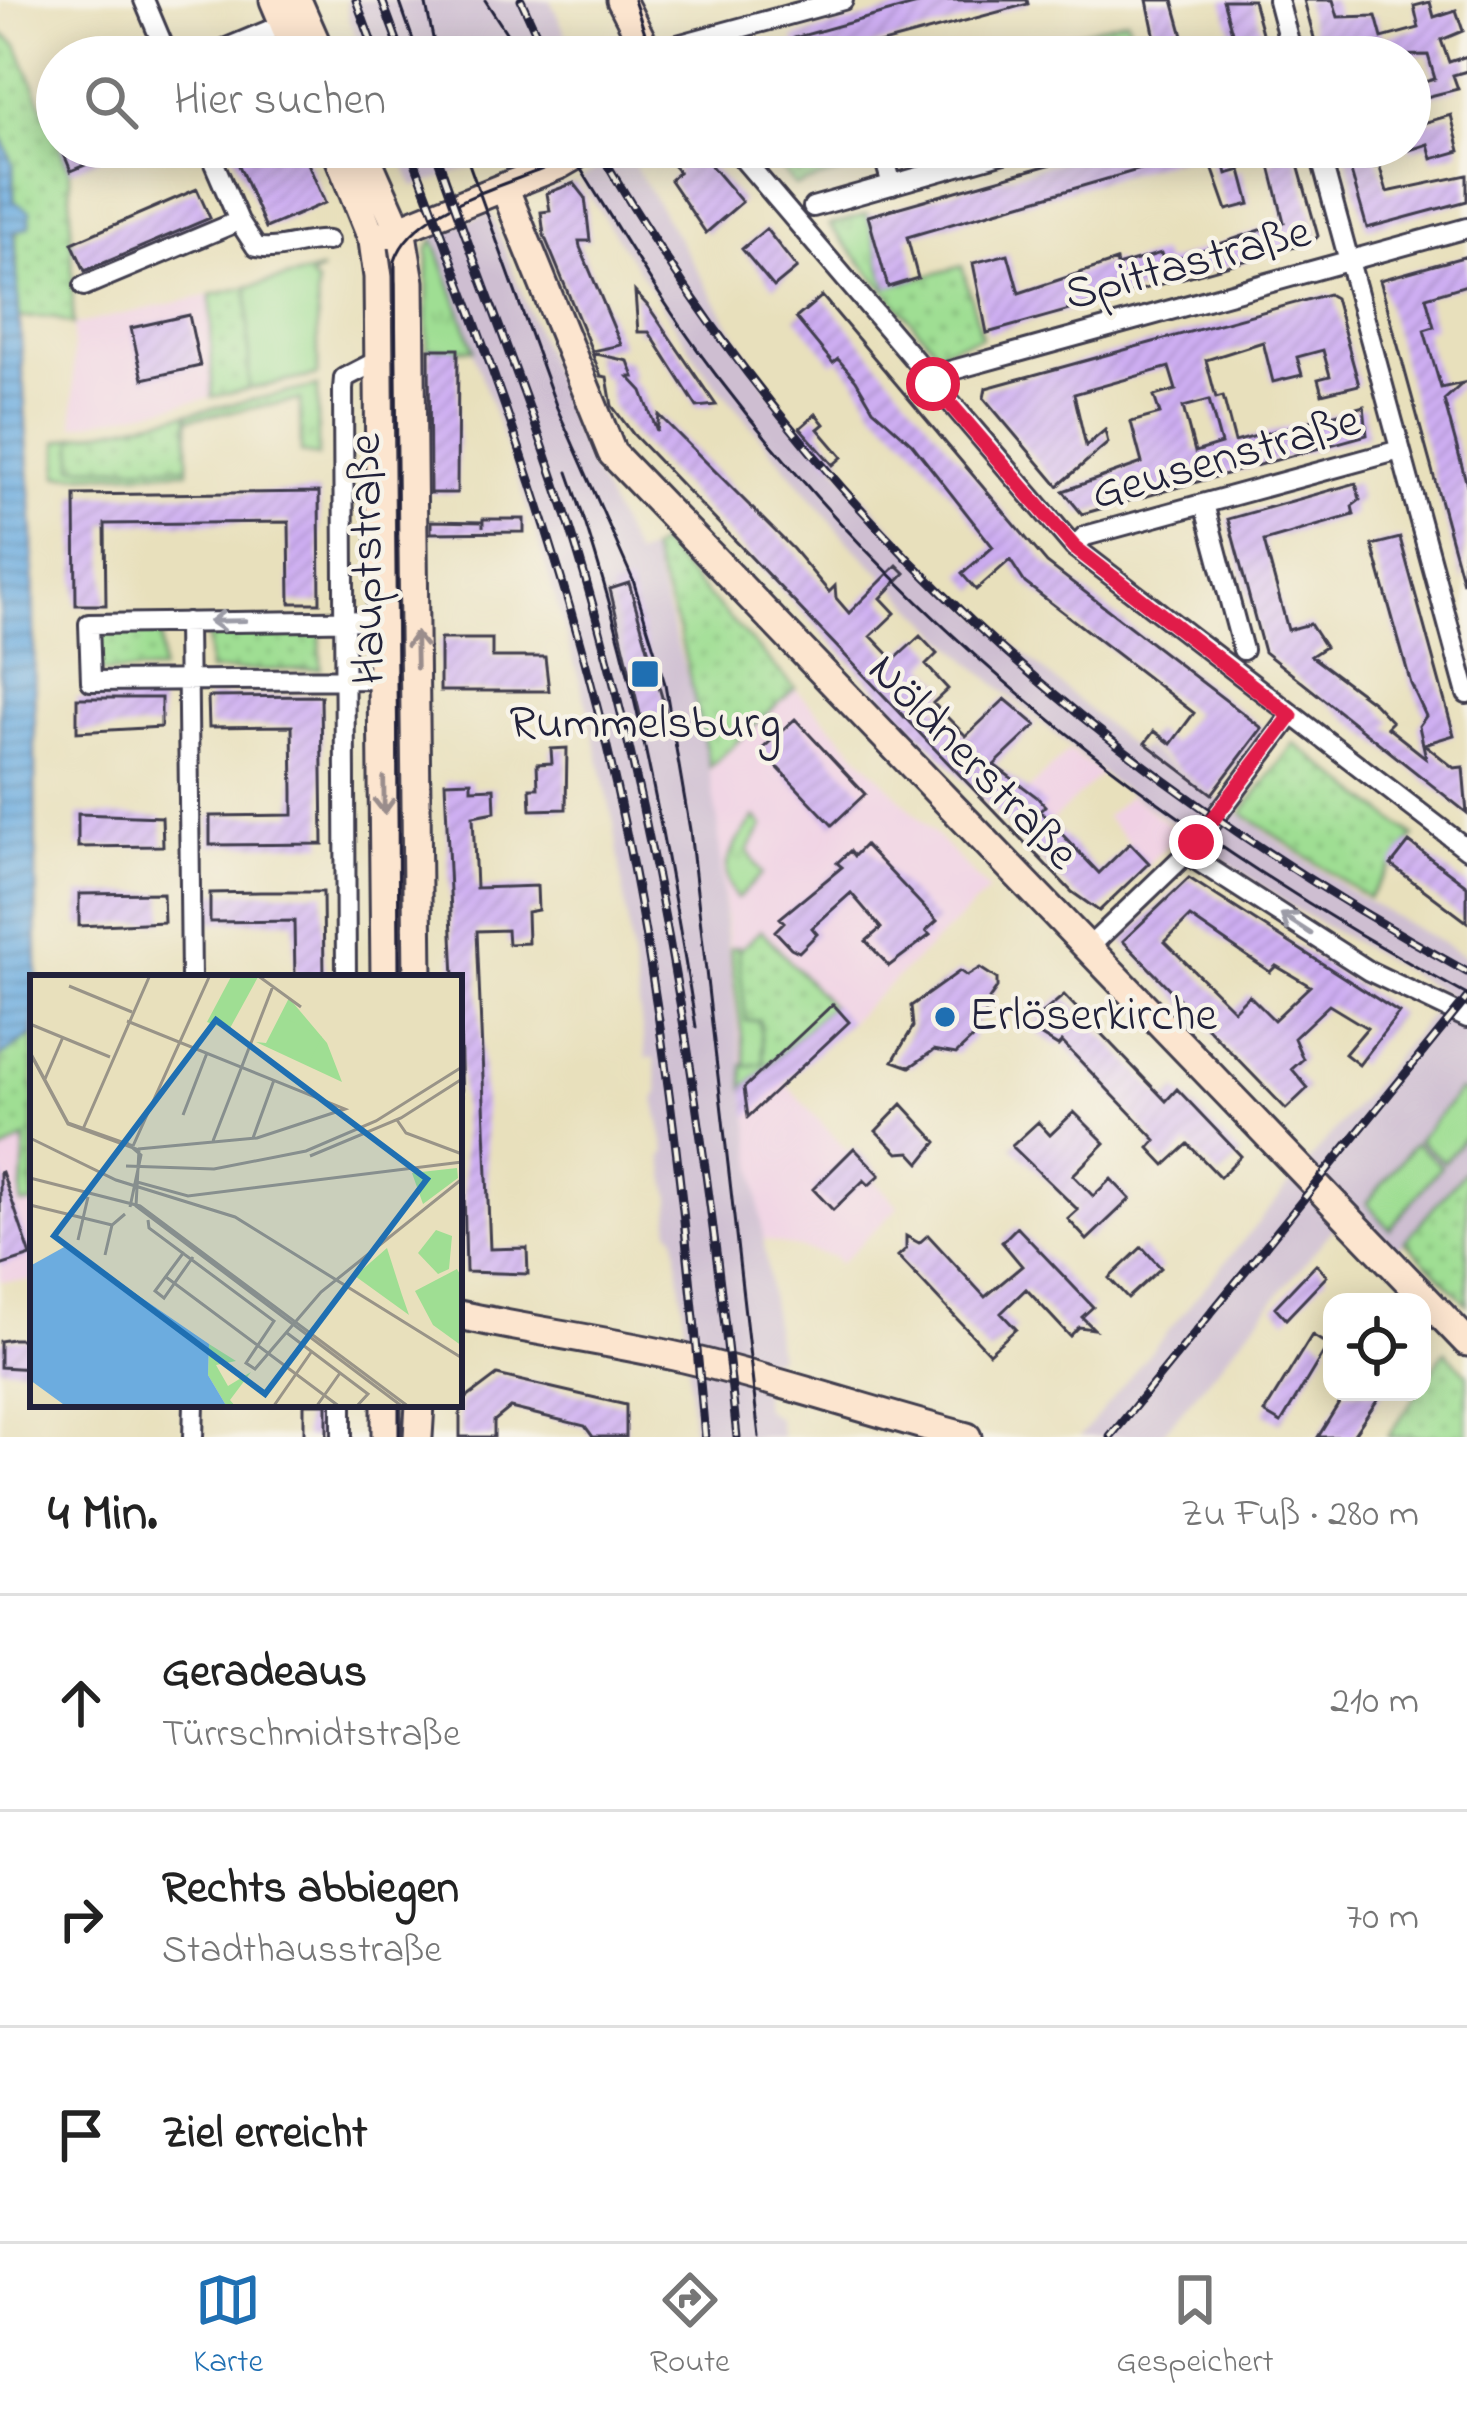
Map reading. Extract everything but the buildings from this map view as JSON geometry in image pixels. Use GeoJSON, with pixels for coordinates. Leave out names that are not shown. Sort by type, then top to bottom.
{"type":"FeatureCollection","features":[{"type":"Feature","properties":{"kind":"main road"},"geometry":{"type":"LineString","coordinates":[[621,0],[639,36]]}},
{"type":"Feature","properties":{"kind":"main road"},"geometry":{"type":"LineString","coordinates":[[641,0],[646,36]]}},
{"type":"Feature","properties":{"kind":"main road"},"geometry":{"type":"LineString","coordinates":[[285,8],[306,36]]}},
{"type":"Feature","properties":{"kind":"main road","name":"Hauptstraße"},"geometry":{"type":"LineString","coordinates":[[347,168],[410,282],[418,975]]}},
{"type":"Feature","properties":{"kind":"main road","name":"Hauptstraße"},"geometry":{"type":"LineString","coordinates":[[368,168],[386,235],[377,361],[385,975]]}},
{"type":"Feature","properties":{"kind":"main road"},"geometry":{"type":"LineString","coordinates":[[386,235],[545,168]]}},
{"type":"Feature","properties":{"kind":"main road","name":"Nöldnerstraße"},"geometry":{"type":"LineString","coordinates":[[504,187],[612,453],[1467,1342]]}},
{"type":"Feature","properties":{"kind":"main road"},"geometry":{"type":"LineString","coordinates":[[462,1316],[594,1344],[674,1373],[824,1406],[848,1405],[967,1437]]}},
{"type":"Feature","properties":{"kind":"main road"},"geometry":{"type":"LineString","coordinates":[[418,1437],[419,1407]]}},
{"type":"Feature","properties":{"kind":"street"},"geometry":{"type":"LineString","coordinates":[[144,0],[159,36]]}},
{"type":"Feature","properties":{"kind":"street"},"geometry":{"type":"LineString","coordinates":[[713,36],[844,0]]}},
{"type":"Feature","properties":{"kind":"street"},"geometry":{"type":"LineString","coordinates":[[1278,0],[1287,36]]}},
{"type":"Feature","properties":{"kind":"street"},"geometry":{"type":"LineString","coordinates":[[240,36],[285,8]]}},
{"type":"Feature","properties":{"kind":"street"},"geometry":{"type":"LineString","coordinates":[[216,168],[248,240],[264,249],[304,239],[328,242]]}},
{"type":"Feature","properties":{"kind":"street"},"geometry":{"type":"LineString","coordinates":[[751,168],[1074,547],[1467,849]]}},
{"type":"Feature","properties":{"kind":"street"},"geometry":{"type":"LineString","coordinates":[[887,168],[892,185]]}},
{"type":"Feature","properties":{"kind":"street"},"geometry":{"type":"LineString","coordinates":[[819,179],[819,205],[951,168]]}},
{"type":"Feature","properties":{"kind":"street"},"geometry":{"type":"LineString","coordinates":[[1324,168],[1467,694]]}},
{"type":"Feature","properties":{"kind":"street"},"geometry":{"type":"LineString","coordinates":[[84,286],[239,221]]}},
{"type":"Feature","properties":{"kind":"street","name":"Spittastraße"},"geometry":{"type":"LineString","coordinates":[[933,384],[946,372],[1467,228]]}},
{"type":"Feature","properties":{"kind":"street","name":"Hauptstraße"},"geometry":{"type":"LineString","coordinates":[[346,975],[344,378],[377,361]]}},
{"type":"Feature","properties":{"kind":"street","name":"Geusenstraße"},"geometry":{"type":"LineString","coordinates":[[1074,547],[1085,536],[1400,450]]}},
{"type":"Feature","properties":{"kind":"street"},"geometry":{"type":"LineString","coordinates":[[1204,504],[1244,650]]}},
{"type":"Feature","properties":{"kind":"street","name":"Hauptstraße"},"geometry":{"type":"LineString","coordinates":[[382,679],[91,681],[89,623],[383,620]]}},
{"type":"Feature","properties":{"kind":"street"},"geometry":{"type":"LineString","coordinates":[[188,622],[191,975]]}},
{"type":"Feature","properties":{"kind":"street"},"geometry":{"type":"LineString","coordinates":[[1088,947],[1193,847],[1291,716]]}},
{"type":"Feature","properties":{"kind":"street"},"geometry":{"type":"LineString","coordinates":[[1193,847],[1369,971],[1467,1018]]}},
{"type":"Feature","properties":{"kind":"shaded area"},"geometry":{"type":"Polygon","coordinates":[[[346,0],[550,0],[567,36],[356,36],[346,0]]]}},
{"type":"Feature","properties":{"kind":"shaded area"},"geometry":{"type":"Polygon","coordinates":[[[405,168],[471,168],[414,187],[405,168]]]}},
{"type":"Feature","properties":{"kind":"shaded area"},"geometry":{"type":"Polygon","coordinates":[[[598,168],[636,168],[772,395],[939,579],[1136,751],[1144,747],[1356,895],[1467,957],[1467,1168],[1397,1250],[1353,1205],[1160,1437],[1080,1437],[1447,995],[1290,906],[1115,784],[974,666],[846,539],[705,371],[579,180],[598,168]]]}},
{"type":"Feature","properties":{"kind":"shaded area"},"geometry":{"type":"Polygon","coordinates":[[[491,213],[577,437],[635,556],[649,551],[700,718],[718,822],[725,926],[778,1357],[759,1362],[764,1409],[778,1418],[782,1437],[693,1437],[675,1236],[669,1229],[671,1199],[662,1158],[666,1152],[655,1099],[659,1092],[654,1058],[646,1058],[614,824],[587,706],[536,533],[432,235],[491,213]]]}},
{"type":"Feature","properties":{"kind":"shaded area"},"geometry":{"type":"Polygon","coordinates":[[[211,295],[212,397],[74,426],[73,325],[211,295]]]}},
{"type":"Feature","properties":{"kind":"shaded area"},"geometry":{"type":"Polygon","coordinates":[[[795,688],[989,891],[785,1083],[849,1153],[880,1175],[875,1181],[899,1207],[839,1264],[834,1257],[762,1239],[709,769],[795,688]]]}},
{"type":"Feature","properties":{"kind":"shaded area"},"geometry":{"type":"Polygon","coordinates":[[[1069,750],[1101,774],[1029,843],[1002,815],[1069,750]]]}},
{"type":"Feature","properties":{"kind":"shaded area"},"geometry":{"type":"Polygon","coordinates":[[[1129,795],[1180,833],[1149,863],[1105,817],[1129,795]]]}},
{"type":"Feature","properties":{"kind":"shaded area"},"geometry":{"type":"Polygon","coordinates":[[[26,1136],[21,1203],[30,1204],[30,1281],[0,1281],[0,1153],[26,1136]]]}},
{"type":"Feature","properties":{"kind":"green space"},"geometry":{"type":"Polygon","coordinates":[[[1127,19],[1132,36],[1068,36],[1127,19]]]}},
{"type":"Feature","properties":{"kind":"green space"},"geometry":{"type":"Polygon","coordinates":[[[0,32],[17,45],[36,91],[36,168],[68,168],[70,172],[73,325],[52,317],[19,318],[13,164],[0,132],[0,32]]]}},
{"type":"Feature","properties":{"kind":"green space"},"geometry":{"type":"Polygon","coordinates":[[[780,168],[857,168],[795,186],[780,168]]]}},
{"type":"Feature","properties":{"kind":"green space"},"geometry":{"type":"Polygon","coordinates":[[[867,214],[887,287],[883,288],[829,225],[867,214]]]}},
{"type":"Feature","properties":{"kind":"green space"},"geometry":{"type":"Polygon","coordinates":[[[434,240],[474,349],[427,349],[428,247],[434,240]]]}},
{"type":"Feature","properties":{"kind":"green space"},"geometry":{"type":"Polygon","coordinates":[[[962,266],[982,337],[936,350],[883,288],[962,266]]]}},
{"type":"Feature","properties":{"kind":"green space"},"geometry":{"type":"Polygon","coordinates":[[[322,270],[310,277],[317,284],[318,375],[212,397],[211,295],[322,270]]]}},
{"type":"Feature","properties":{"kind":"green space"},"geometry":{"type":"Polygon","coordinates":[[[322,270],[310,277],[317,284],[318,375],[249,389],[248,287],[322,270]]]}},
{"type":"Feature","properties":{"kind":"green space"},"geometry":{"type":"Polygon","coordinates":[[[318,386],[318,456],[301,453],[300,400],[188,419],[188,471],[58,476],[58,441],[318,386]]]}},
{"type":"Feature","properties":{"kind":"green space"},"geometry":{"type":"Polygon","coordinates":[[[188,413],[188,466],[74,467],[74,437],[188,413]]]}},
{"type":"Feature","properties":{"kind":"green space"},"geometry":{"type":"Polygon","coordinates":[[[659,544],[795,688],[710,767],[679,631],[650,551],[659,544]]]}},
{"type":"Feature","properties":{"kind":"green space"},"geometry":{"type":"Polygon","coordinates":[[[208,630],[320,630],[321,669],[209,671],[208,630]]]}},
{"type":"Feature","properties":{"kind":"green space"},"geometry":{"type":"Polygon","coordinates":[[[161,631],[161,671],[104,672],[97,664],[102,633],[161,631]]]}},
{"type":"Feature","properties":{"kind":"green space"},"geometry":{"type":"Polygon","coordinates":[[[1294,743],[1414,836],[1368,898],[1242,813],[1294,743]]]}},
{"type":"Feature","properties":{"kind":"green space"},"geometry":{"type":"Polygon","coordinates":[[[755,817],[763,826],[748,851],[762,874],[737,899],[727,865],[755,817]]]}},
{"type":"Feature","properties":{"kind":"green space"},"geometry":{"type":"Polygon","coordinates":[[[761,930],[831,1006],[744,1088],[743,1064],[749,1064],[738,951],[761,930]]]}},
{"type":"Feature","properties":{"kind":"green space"},"geometry":{"type":"Polygon","coordinates":[[[738,947],[746,1021],[759,1020],[764,1063],[746,1066],[730,948],[738,947]]]}},
{"type":"Feature","properties":{"kind":"green space"},"geometry":{"type":"Polygon","coordinates":[[[30,1036],[30,1204],[21,1204],[25,1138],[0,1153],[0,1057],[30,1036]]]}},
{"type":"Feature","properties":{"kind":"green space"},"geometry":{"type":"Polygon","coordinates":[[[1459,1091],[1467,1092],[1467,1134],[1444,1162],[1418,1140],[1459,1091]]]}},
{"type":"Feature","properties":{"kind":"green space"},"geometry":{"type":"Polygon","coordinates":[[[1415,1143],[1441,1166],[1390,1229],[1367,1203],[1415,1143]]]}},
{"type":"Feature","properties":{"kind":"green space"},"geometry":{"type":"Polygon","coordinates":[[[1467,1168],[1467,1304],[1405,1241],[1467,1168]]]}},
{"type":"Feature","properties":{"kind":"green space"},"geometry":{"type":"Polygon","coordinates":[[[1445,1351],[1467,1374],[1467,1437],[1388,1437],[1412,1401],[1431,1401],[1431,1372],[1445,1351]]]}},
{"type":"Feature","properties":{"kind":"water"},"geometry":{"type":"Polygon","coordinates":[[[0,132],[13,164],[14,201],[30,211],[30,226],[14,232],[33,533],[37,975],[30,975],[30,1036],[0,1057],[0,132]]]}},
{"type":"Feature","properties":{"kind":"tram line"},"geometry":{"type":"LineString","coordinates":[[399,0],[412,36]]}},
{"type":"Feature","properties":{"kind":"tram line"},"geometry":{"type":"LineString","coordinates":[[425,0],[433,36]]}},
{"type":"Feature","properties":{"kind":"tram line"},"geometry":{"type":"LineString","coordinates":[[485,0],[508,36]]}},
{"type":"Feature","properties":{"kind":"tram line"},"geometry":{"type":"LineString","coordinates":[[634,0],[646,36]]}},
{"type":"Feature","properties":{"kind":"tram line"},"geometry":{"type":"LineString","coordinates":[[471,168],[557,408],[633,580],[665,684],[690,830],[759,1437]]}},
{"type":"Feature","properties":{"kind":"tram line"},"geometry":{"type":"LineString","coordinates":[[399,975],[395,261],[407,239],[426,221],[544,168]]}},
{"type":"Feature","properties":{"kind":"tram line"},"geometry":{"type":"LineString","coordinates":[[580,168],[716,375],[878,563],[966,647],[1154,799],[1254,868],[1467,995]]}},
{"type":"Feature","properties":{"kind":"tram line"},"geometry":{"type":"LineString","coordinates":[[568,472],[629,677],[696,1027]]}},
{"type":"Feature","properties":{"kind":"tram line"},"geometry":{"type":"LineString","coordinates":[[399,1407],[399,1437]]}},
{"type":"Feature","properties":{"kind":"railway"},"geometry":{"type":"LineString","coordinates":[[356,0],[369,36]]}},
{"type":"Feature","properties":{"kind":"railway"},"geometry":{"type":"LineString","coordinates":[[382,0],[395,36]]}},
{"type":"Feature","properties":{"kind":"railway"},"geometry":{"type":"LineString","coordinates":[[521,0],[537,36]]}},
{"type":"Feature","properties":{"kind":"railway"},"geometry":{"type":"LineString","coordinates":[[417,168],[532,485],[584,657],[626,832],[664,1058],[705,1437]]}},
{"type":"Feature","properties":{"kind":"railway"},"geometry":{"type":"LineString","coordinates":[[442,168],[568,523],[639,789],[697,1111],[737,1437]]}},
{"type":"Feature","properties":{"kind":"railway"},"geometry":{"type":"LineString","coordinates":[[610,168],[681,281],[771,404],[868,517],[972,622],[1084,719],[1204,809],[1331,893],[1467,972]]}},
{"type":"Feature","properties":{"kind":"railway"},"geometry":{"type":"LineString","coordinates":[[1110,1437],[1467,998]]}},
{"type":"Feature","properties":{"kind":"place","name":"Rummelsburg"},"geometry":{"type":"Point","coordinates":[645,674]}},
{"type":"Feature","properties":{"kind":"place","name":"Erlöserkirche"},"geometry":{"type":"Point","coordinates":[945,1017]}},
{"type":"Feature","properties":{"kind":"route"},"geometry":{"type":"LineString","coordinates":[[933,384],[1092,564],[1291,716],[1196,842]]}}]}
